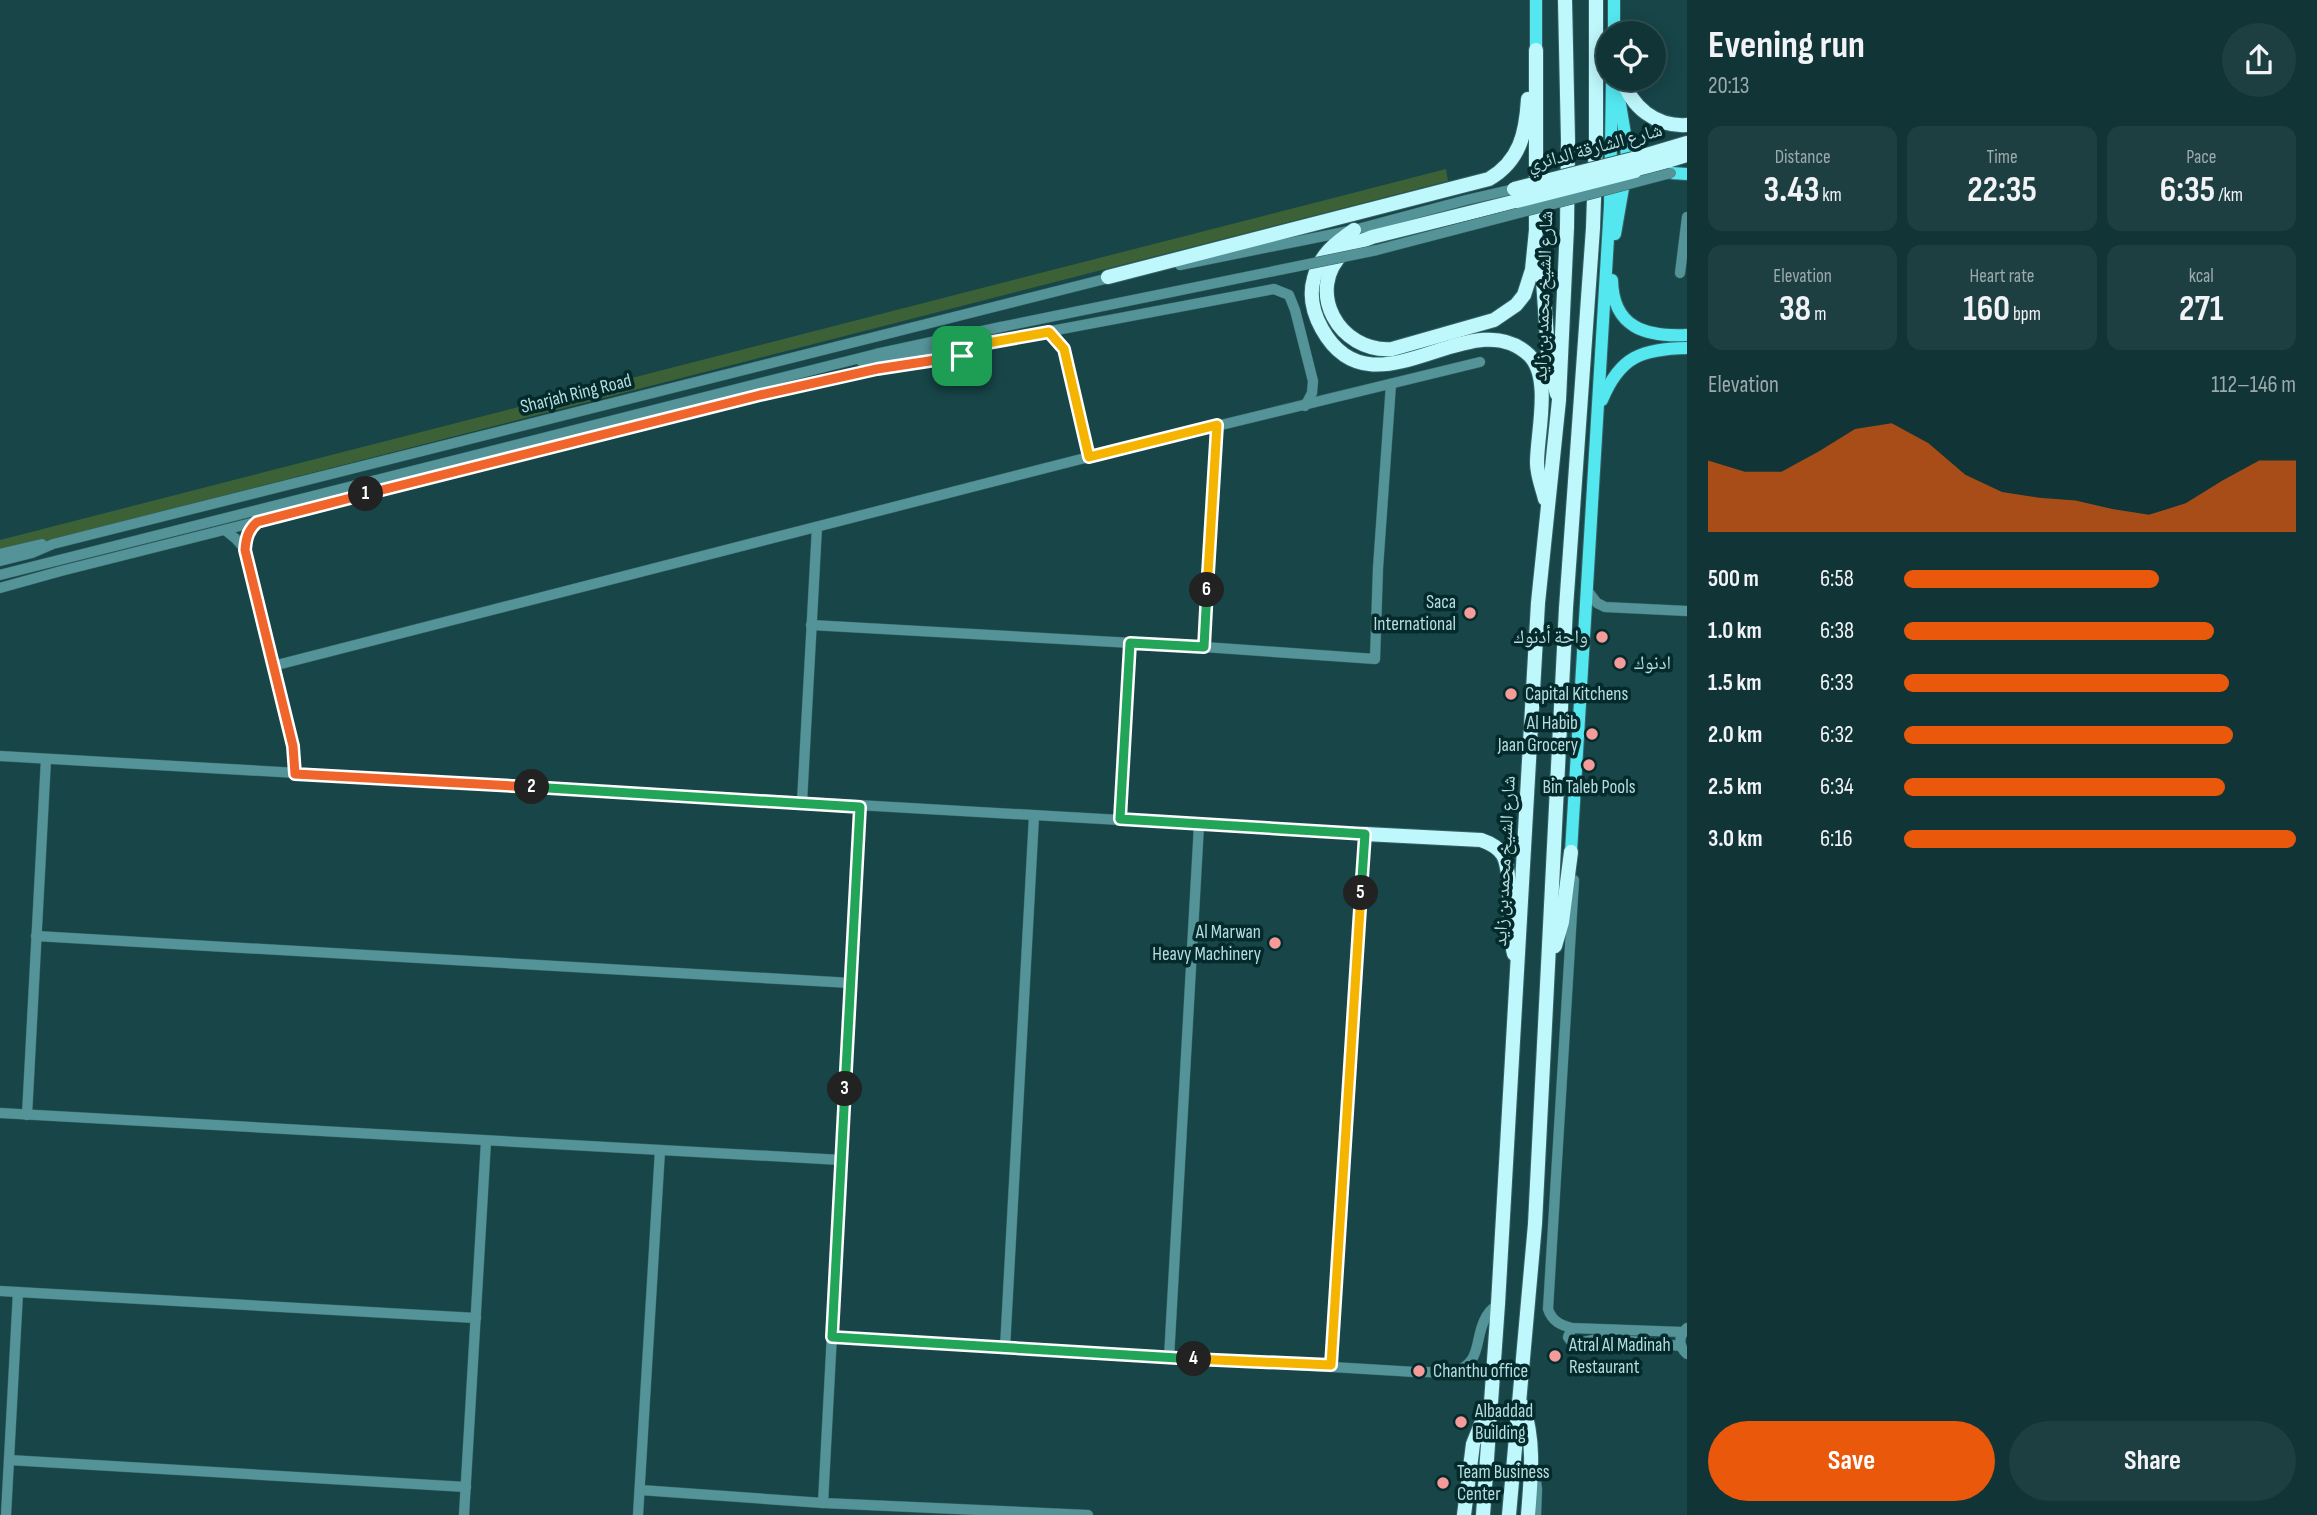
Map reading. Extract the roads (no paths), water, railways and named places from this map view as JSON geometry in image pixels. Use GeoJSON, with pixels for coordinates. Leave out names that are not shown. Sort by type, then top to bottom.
{"type":"FeatureCollection","features":[{"type":"Feature","properties":{"kind":"highway","name":"شارع الشيخ محمد بن زايد"},"geometry":{"type":"LineString","coordinates":[[1483,1515],[1498,1304],[1538,603],[1559,400],[1567,190],[1565,0]]}},
{"type":"Feature","properties":{"kind":"highway"},"geometry":{"type":"LineString","coordinates":[[1509,1515],[1535,1224],[1566,608],[1593,228],[1596,0]]}},
{"type":"Feature","properties":{"kind":"highway"},"geometry":{"type":"LineString","coordinates":[[1536,50],[1536,230],[1544,283],[1549,367],[1559,400]]}},
{"type":"Feature","properties":{"kind":"highway"},"geometry":{"type":"LineString","coordinates":[[1108,277],[1489,178],[1512,161],[1521,144],[1526,117],[1529,69],[1536,50]]}},
{"type":"Feature","properties":{"kind":"highway"},"geometry":{"type":"LineString","coordinates":[[1628,91],[1633,101],[1643,111],[1668,124],[1687,125]]}},
{"type":"Feature","properties":{"kind":"highway","name":"شارع الشارقة الدائري"},"geometry":{"type":"LineString","coordinates":[[1634,165],[1687,143]]}},
{"type":"Feature","properties":{"kind":"highway","name":"شارع الشارقة الدائري"},"geometry":{"type":"LineString","coordinates":[[1536,230],[1532,270],[1524,295],[1516,305],[1494,320],[1416,344],[1380,350],[1351,339],[1337,324],[1329,305],[1328,285],[1334,265],[1350,247],[1373,237],[1515,195],[1634,165],[1687,155]]}},
{"type":"Feature","properties":{"kind":"highway"},"geometry":{"type":"LineString","coordinates":[[1353,230],[1322,257],[1311,291],[1312,303],[1331,342],[1349,357],[1382,365],[1476,341],[1498,339],[1518,346],[1532,358],[1539,375],[1541,398],[1537,468],[1547,507]]}},
{"type":"Feature","properties":{"kind":"highway"},"geometry":{"type":"LineString","coordinates":[[1365,834],[1481,840],[1494,845],[1506,861],[1510,940],[1518,965]]}},
{"type":"Feature","properties":{"kind":"highway"},"geometry":{"type":"LineString","coordinates":[[1549,964],[1562,922],[1571,852]]}},
{"type":"Feature","properties":{"kind":"highway"},"geometry":{"type":"LineString","coordinates":[[1520,1399],[1531,1436],[1528,1515]]}},
{"type":"Feature","properties":{"kind":"highway"},"geometry":{"type":"LineString","coordinates":[[1464,1515],[1473,1444],[1491,1402]]}},
{"type":"Feature","properties":{"kind":"main road"},"geometry":{"type":"LineString","coordinates":[[1536,0],[1536,50]]}},
{"type":"Feature","properties":{"kind":"main road"},"geometry":{"type":"LineString","coordinates":[[1614,0],[1614,21]]}},
{"type":"Feature","properties":{"kind":"main road"},"geometry":{"type":"LineString","coordinates":[[1571,852],[1599,407],[1614,91]]}},
{"type":"Feature","properties":{"kind":"main road"},"geometry":{"type":"LineString","coordinates":[[1616,91],[1626,140],[1627,165],[1613,255],[1613,296],[1617,307],[1632,325],[1653,334],[1687,335]]}},
{"type":"Feature","properties":{"kind":"main road"},"geometry":{"type":"LineString","coordinates":[[1671,173],[1687,171]]}},
{"type":"Feature","properties":{"kind":"main road"},"geometry":{"type":"LineString","coordinates":[[1599,407],[1613,377],[1633,357],[1656,350],[1687,348]]}},
{"type":"Feature","properties":{"kind":"street"},"geometry":{"type":"LineString","coordinates":[[0,575],[884,352],[1342,258],[1671,173]]}},
{"type":"Feature","properties":{"kind":"street","name":"Sharjah Ring Road"},"geometry":{"type":"LineString","coordinates":[[53,544],[1108,277],[1156,270],[1515,195]]}},
{"type":"Feature","properties":{"kind":"street"},"geometry":{"type":"LineString","coordinates":[[1680,273],[1687,217]]}},
{"type":"Feature","properties":{"kind":"street"},"geometry":{"type":"LineString","coordinates":[[857,360],[879,361],[1049,332],[1267,289],[1282,290],[1293,302],[1313,381],[1312,393],[1305,406]]}},
{"type":"Feature","properties":{"kind":"street"},"geometry":{"type":"LineString","coordinates":[[1064,349],[1073,327]]}},
{"type":"Feature","properties":{"kind":"street"},"geometry":{"type":"LineString","coordinates":[[1049,332],[1064,349],[1089,457]]}},
{"type":"Feature","properties":{"kind":"street"},"geometry":{"type":"LineString","coordinates":[[0,588],[760,395],[877,369],[962,356],[982,344]]}},
{"type":"Feature","properties":{"kind":"street"},"geometry":{"type":"LineString","coordinates":[[273,666],[1089,457],[1480,362]]}},
{"type":"Feature","properties":{"kind":"street"},"geometry":{"type":"LineString","coordinates":[[811,625],[1375,659],[1378,568],[1391,384]]}},
{"type":"Feature","properties":{"kind":"street"},"geometry":{"type":"LineString","coordinates":[[1204,647],[1217,425]]}},
{"type":"Feature","properties":{"kind":"street"},"geometry":{"type":"LineString","coordinates":[[257,522],[247,534],[245,550],[293,746],[295,774]]}},
{"type":"Feature","properties":{"kind":"street"},"geometry":{"type":"LineString","coordinates":[[802,802],[817,527]]}},
{"type":"Feature","properties":{"kind":"street"},"geometry":{"type":"LineString","coordinates":[[225,530],[245,550]]}},
{"type":"Feature","properties":{"kind":"street"},"geometry":{"type":"LineString","coordinates":[[0,554],[53,544]]}},
{"type":"Feature","properties":{"kind":"street"},"geometry":{"type":"LineString","coordinates":[[0,561],[32,554],[53,544]]}},
{"type":"Feature","properties":{"kind":"street"},"geometry":{"type":"LineString","coordinates":[[0,580],[38,569],[57,560]]}},
{"type":"Feature","properties":{"kind":"street"},"geometry":{"type":"LineString","coordinates":[[1587,590],[1597,603],[1605,607],[1687,611]]}},
{"type":"Feature","properties":{"kind":"street"},"geometry":{"type":"LineString","coordinates":[[1120,819],[1130,643]]}},
{"type":"Feature","properties":{"kind":"street"},"geometry":{"type":"LineString","coordinates":[[0,756],[1365,834],[1331,1365]]}},
{"type":"Feature","properties":{"kind":"street"},"geometry":{"type":"LineString","coordinates":[[27,1115],[46,759]]}},
{"type":"Feature","properties":{"kind":"street"},"geometry":{"type":"LineString","coordinates":[[823,1503],[860,807]]}},
{"type":"Feature","properties":{"kind":"street"},"geometry":{"type":"LineString","coordinates":[[1005,1348],[1034,816]]}},
{"type":"Feature","properties":{"kind":"street"},"geometry":{"type":"LineString","coordinates":[[1169,1358],[1199,825]]}},
{"type":"Feature","properties":{"kind":"street"},"geometry":{"type":"LineString","coordinates":[[1571,852],[1574,881],[1549,1313],[1555,1320],[1572,1328],[1685,1330],[1680,1339],[1684,1350],[1603,1338],[1573,1344],[1568,1337],[1572,1328]]}},
{"type":"Feature","properties":{"kind":"street"},"geometry":{"type":"LineString","coordinates":[[36,936],[851,982]]}},
{"type":"Feature","properties":{"kind":"street"},"geometry":{"type":"LineString","coordinates":[[0,1113],[841,1160]]}},
{"type":"Feature","properties":{"kind":"street"},"geometry":{"type":"LineString","coordinates":[[464,1515],[486,1141]]}},
{"type":"Feature","properties":{"kind":"street"},"geometry":{"type":"LineString","coordinates":[[638,1515],[660,1150]]}},
{"type":"Feature","properties":{"kind":"street"},"geometry":{"type":"LineString","coordinates":[[0,1291],[476,1318]]}},
{"type":"Feature","properties":{"kind":"street"},"geometry":{"type":"LineString","coordinates":[[6,1515],[18,1292]]}},
{"type":"Feature","properties":{"kind":"street"},"geometry":{"type":"LineString","coordinates":[[832,1337],[1415,1372],[1447,1371],[1461,1368],[1472,1359],[1479,1346],[1485,1319],[1498,1304]]}},
{"type":"Feature","properties":{"kind":"street"},"geometry":{"type":"LineString","coordinates":[[9,1460],[466,1487]]}},
{"type":"Feature","properties":{"kind":"street"},"geometry":{"type":"LineString","coordinates":[[1532,1464],[1537,1482],[1536,1515]]}},
{"type":"Feature","properties":{"kind":"street"},"geometry":{"type":"LineString","coordinates":[[640,1490],[823,1503],[1088,1515]]}},
{"type":"Feature","properties":{"kind":"place","name":"Saca International"},"geometry":{"type":"Point","coordinates":[1470,613]}},
{"type":"Feature","properties":{"kind":"place","name":"واحة أدنوك"},"geometry":{"type":"Point","coordinates":[1602,637]}},
{"type":"Feature","properties":{"kind":"place","name":"ادنوك"},"geometry":{"type":"Point","coordinates":[1620,663]}},
{"type":"Feature","properties":{"kind":"place","name":"Capital Kitchens"},"geometry":{"type":"Point","coordinates":[1511,694]}},
{"type":"Feature","properties":{"kind":"place","name":"Al Habib Jaan Grocery"},"geometry":{"type":"Point","coordinates":[1592,734]}},
{"type":"Feature","properties":{"kind":"place","name":"Bin Taleb Pools"},"geometry":{"type":"Point","coordinates":[1589,765]}},
{"type":"Feature","properties":{"kind":"place","name":"Al Marwan Heavy Machinery"},"geometry":{"type":"Point","coordinates":[1275,943]}},
{"type":"Feature","properties":{"kind":"place","name":"Atral Al Madinah Restaurant"},"geometry":{"type":"Point","coordinates":[1555,1356]}},
{"type":"Feature","properties":{"kind":"place","name":"Chanthu office"},"geometry":{"type":"Point","coordinates":[1419,1371]}},
{"type":"Feature","properties":{"kind":"place","name":"Albaddad Building"},"geometry":{"type":"Point","coordinates":[1461,1422]}},
{"type":"Feature","properties":{"kind":"place","name":"Team Business Center"},"geometry":{"type":"Point","coordinates":[1443,1483]}}]}
